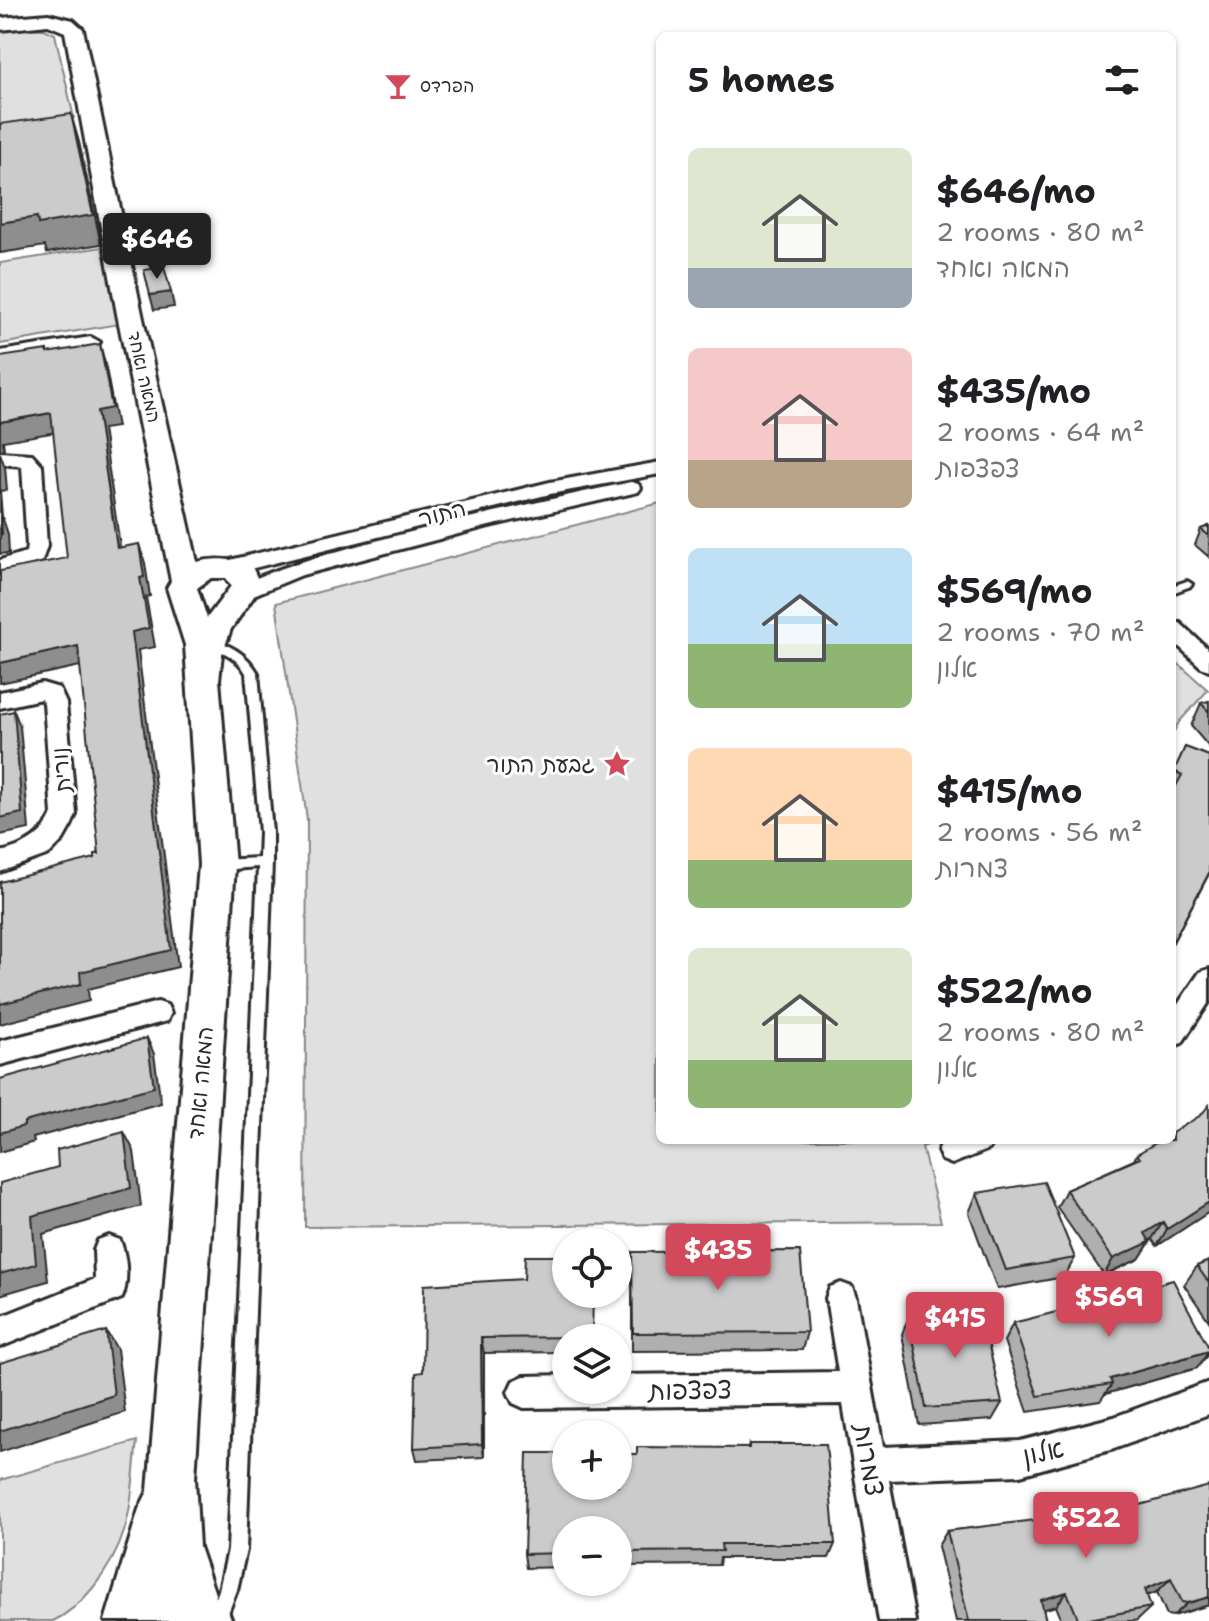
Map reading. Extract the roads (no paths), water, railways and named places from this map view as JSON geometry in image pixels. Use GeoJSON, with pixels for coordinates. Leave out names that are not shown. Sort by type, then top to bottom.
{"type":"FeatureCollection","features":[{"type":"Feature","properties":{"kind":"street","name":"המאה ואחד"},"geometry":{"type":"LineString","coordinates":[[0,24],[60,21],[74,29],[84,67],[126,298],[178,528],[186,592],[196,627],[217,865],[171,1478],[171,1513],[175,1547],[207,1619]]}},
{"type":"Feature","properties":{"kind":"street"},"geometry":{"type":"LineString","coordinates":[[0,356],[91,342]]}},
{"type":"Feature","properties":{"kind":"street"},"geometry":{"type":"LineString","coordinates":[[0,458],[25,458],[32,465],[37,546],[35,556],[0,567]]}},
{"type":"Feature","properties":{"kind":"street","name":"התור"},"geometry":{"type":"LineString","coordinates":[[221,567],[465,507],[656,469]]}},
{"type":"Feature","properties":{"kind":"street","name":"התור"},"geometry":{"type":"LineString","coordinates":[[241,597],[272,577],[354,554],[462,526],[656,483]]}},
{"type":"Feature","properties":{"kind":"street","name":"המאה ואחד"},"geometry":{"type":"LineString","coordinates":[[178,528],[186,545],[221,567],[242,574],[246,580],[241,597],[220,621],[209,642],[203,689]]}},
{"type":"Feature","properties":{"kind":"street"},"geometry":{"type":"LineString","coordinates":[[221,567],[198,572],[186,592],[210,609],[241,597]]}},
{"type":"Feature","properties":{"kind":"street"},"geometry":{"type":"LineString","coordinates":[[1176,632],[1209,662]]}},
{"type":"Feature","properties":{"kind":"street","name":"נורית"},"geometry":{"type":"LineString","coordinates":[[0,700],[42,691],[51,694],[55,703],[64,814],[59,832],[41,846],[0,862]]}},
{"type":"Feature","properties":{"kind":"street"},"geometry":{"type":"LineString","coordinates":[[1176,1029],[1209,980]]}},
{"type":"Feature","properties":{"kind":"street"},"geometry":{"type":"LineString","coordinates":[[0,1053],[158,1013]]}},
{"type":"Feature","properties":{"kind":"street"},"geometry":{"type":"LineString","coordinates":[[952,1151],[969,1144]]}},
{"type":"Feature","properties":{"kind":"street"},"geometry":{"type":"LineString","coordinates":[[0,1332],[111,1288],[109,1250]]}},
{"type":"Feature","properties":{"kind":"street","name":"צמרות"},"geometry":{"type":"LineString","coordinates":[[841,1298],[897,1621]]}},
{"type":"Feature","properties":{"kind":"street","name":"צפצפות"},"geometry":{"type":"LineString","coordinates":[[524,1392],[857,1388]]}},
{"type":"Feature","properties":{"kind":"street","name":"אלון"},"geometry":{"type":"LineString","coordinates":[[870,1464],[1020,1458],[1114,1433],[1209,1398]]}},
{"type":"Feature","properties":{"kind":"street","name":"המאה ואחד"},"geometry":{"type":"LineString","coordinates":[[130,1621],[171,1478]]}},
{"type":"Feature","properties":{"kind":"street"},"geometry":{"type":"LineString","coordinates":[[139,1621],[151,1615],[175,1611],[207,1619]]}},
{"type":"Feature","properties":{"kind":"lane"},"geometry":{"type":"LineString","coordinates":[[1176,588],[1187,584]]}},
{"type":"Feature","properties":{"kind":"lane"},"geometry":{"type":"LineString","coordinates":[[207,1619],[228,1590],[237,1550],[266,862],[252,673],[246,661],[235,652],[209,642]]}},
{"type":"Feature","properties":{"kind":"lane"},"geometry":{"type":"LineString","coordinates":[[217,865],[266,862]]}},
{"type":"Feature","properties":{"kind":"place","name":"הפרדס"},"geometry":{"type":"Point","coordinates":[398,86]}},
{"type":"Feature","properties":{"kind":"place","name":"גבעת התור"},"geometry":{"type":"Point","coordinates":[617,764]}}]}
